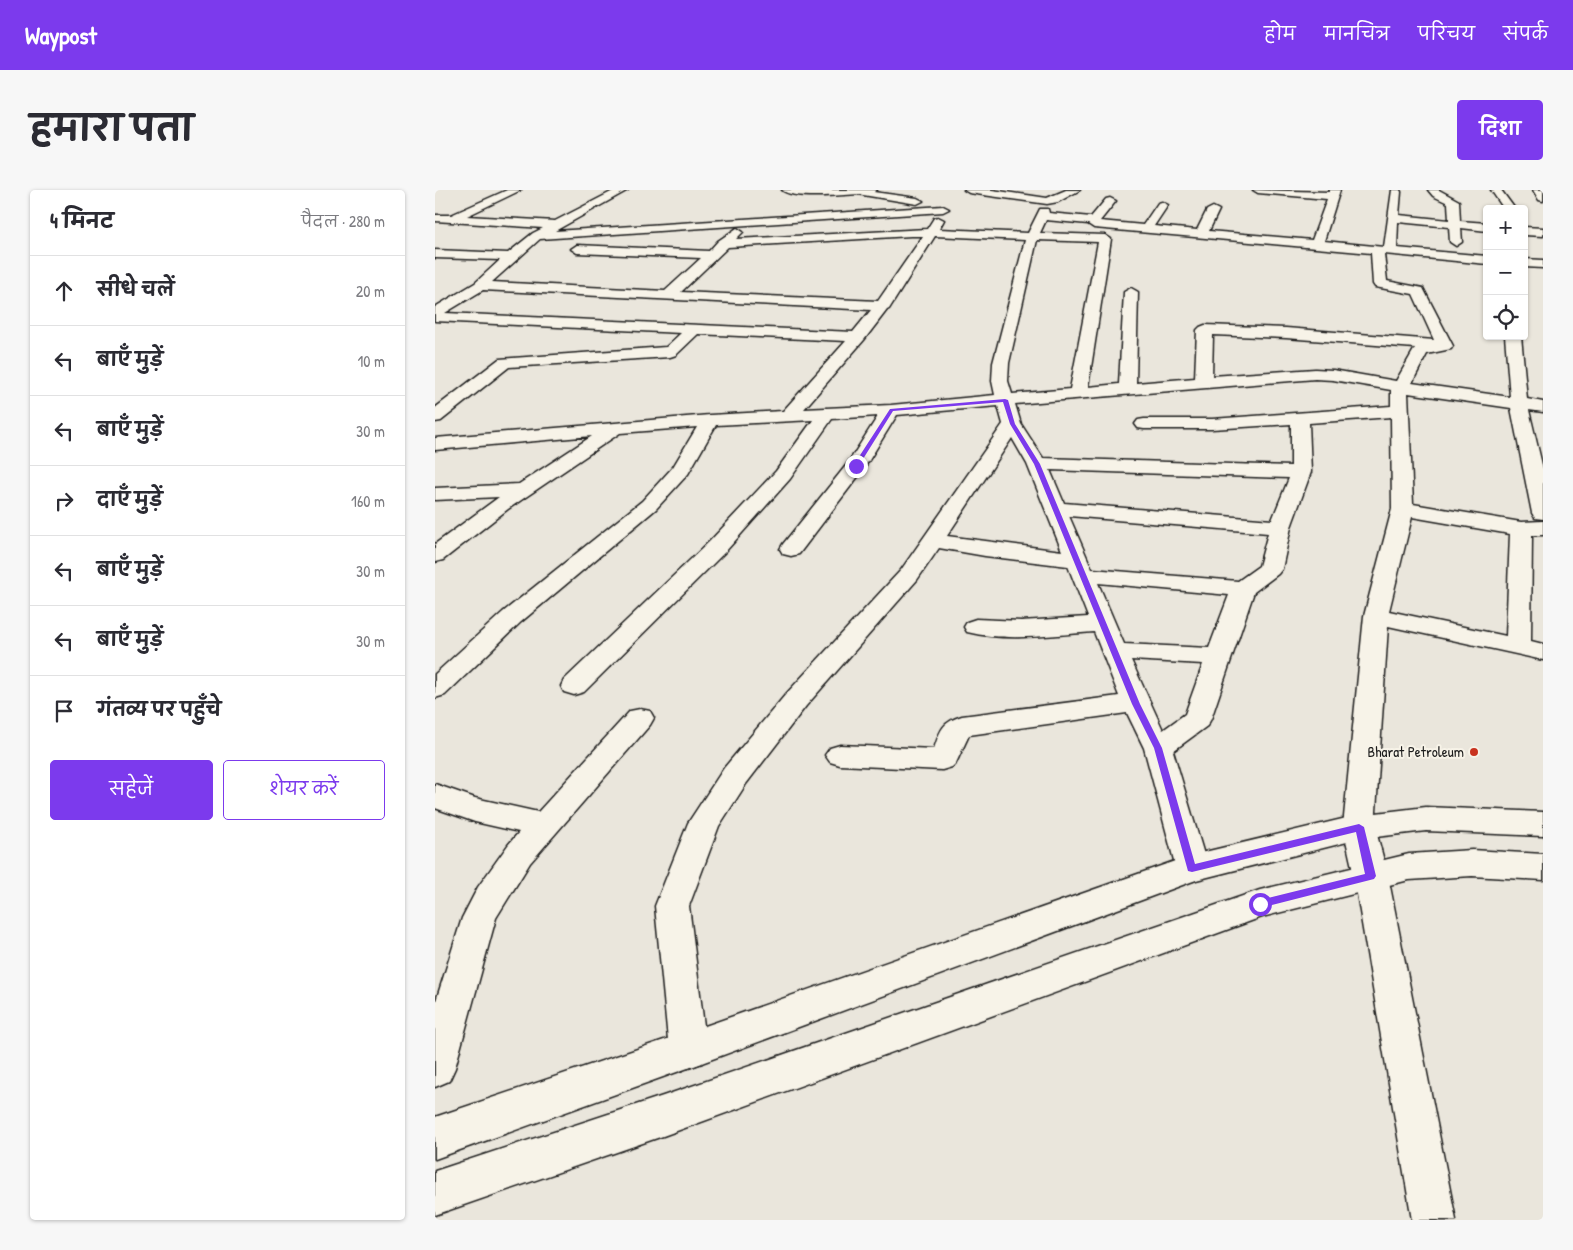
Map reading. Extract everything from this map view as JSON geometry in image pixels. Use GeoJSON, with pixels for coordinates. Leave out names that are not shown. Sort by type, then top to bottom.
{"type":"FeatureCollection","features":[{"type":"Feature","properties":{"kind":"street"},"geometry":{"type":"LineString","coordinates":[[435,313],[480,286],[537,236],[623,190]]}},
{"type":"Feature","properties":{"kind":"street"},"geometry":{"type":"LineString","coordinates":[[787,190],[817,193],[867,191],[935,204],[943,209]]}},
{"type":"Feature","properties":{"kind":"street"},"geometry":{"type":"LineString","coordinates":[[969,190],[1047,201],[1054,200],[1075,190]]}},
{"type":"Feature","properties":{"kind":"street"},"geometry":{"type":"LineString","coordinates":[[1258,190],[1334,193],[1317,244]]}},
{"type":"Feature","properties":{"kind":"street"},"geometry":{"type":"LineString","coordinates":[[1433,190],[1437,194],[1453,201],[1458,258]]}},
{"type":"Feature","properties":{"kind":"street"},"geometry":{"type":"LineString","coordinates":[[1496,190],[1507,205]]}},
{"type":"Feature","properties":{"kind":"street"},"geometry":{"type":"LineString","coordinates":[[1538,190],[1543,198]]}},
{"type":"Feature","properties":{"kind":"street"},"geometry":{"type":"LineString","coordinates":[[482,191],[513,191]]}},
{"type":"Feature","properties":{"kind":"street"},"geometry":{"type":"LineString","coordinates":[[451,219],[513,191]]}},
{"type":"Feature","properties":{"kind":"street"},"geometry":{"type":"LineString","coordinates":[[1396,192],[1393,218],[1384,251],[1380,284],[1418,291],[1445,346]]}},
{"type":"Feature","properties":{"kind":"street"},"geometry":{"type":"LineString","coordinates":[[1094,220],[1110,201]]}},
{"type":"Feature","properties":{"kind":"street"},"geometry":{"type":"LineString","coordinates":[[1146,230],[1162,205]]}},
{"type":"Feature","properties":{"kind":"street"},"geometry":{"type":"LineString","coordinates":[[537,236],[943,209]]}},
{"type":"Feature","properties":{"kind":"street"},"geometry":{"type":"LineString","coordinates":[[789,414],[859,337],[884,306],[931,232],[943,209]]}},
{"type":"Feature","properties":{"kind":"street"},"geometry":{"type":"LineString","coordinates":[[1201,234],[1213,210]]}},
{"type":"Feature","properties":{"kind":"street"},"geometry":{"type":"LineString","coordinates":[[668,296],[722,244],[758,214],[730,211]]}},
{"type":"Feature","properties":{"kind":"street"},"geometry":{"type":"LineString","coordinates":[[651,229],[675,213]]}},
{"type":"Feature","properties":{"kind":"street"},"geometry":{"type":"LineString","coordinates":[[1094,220],[1043,214],[1032,237],[1001,363],[1000,381],[1009,412],[1037,464],[1136,704],[1158,748],[1192,868]]}},
{"type":"Feature","properties":{"kind":"street"},"geometry":{"type":"LineString","coordinates":[[435,218],[556,225]]}},
{"type":"Feature","properties":{"kind":"street"},"geometry":{"type":"LineString","coordinates":[[1393,218],[1483,228]]}},
{"type":"Feature","properties":{"kind":"street"},"geometry":{"type":"LineString","coordinates":[[1094,220],[1095,225],[1483,260]]}},
{"type":"Feature","properties":{"kind":"street"},"geometry":{"type":"LineString","coordinates":[[1528,231],[1543,232]]}},
{"type":"Feature","properties":{"kind":"street"},"geometry":{"type":"LineString","coordinates":[[722,244],[931,232],[1105,239],[1078,394]]}},
{"type":"Feature","properties":{"kind":"street"},"geometry":{"type":"LineString","coordinates":[[523,247],[712,255]]}},
{"type":"Feature","properties":{"kind":"street"},"geometry":{"type":"LineString","coordinates":[[435,254],[511,258]]}},
{"type":"Feature","properties":{"kind":"street"},"geometry":{"type":"LineString","coordinates":[[1528,262],[1543,264]]}},
{"type":"Feature","properties":{"kind":"street"},"geometry":{"type":"LineString","coordinates":[[480,286],[884,306]]}},
{"type":"Feature","properties":{"kind":"street"},"geometry":{"type":"LineString","coordinates":[[1127,389],[1131,292]]}},
{"type":"Feature","properties":{"kind":"street"},"geometry":{"type":"LineString","coordinates":[[435,316],[859,337]]}},
{"type":"Feature","properties":{"kind":"street"},"geometry":{"type":"LineString","coordinates":[[435,417],[505,362],[670,352],[694,329]]}},
{"type":"Feature","properties":{"kind":"street"},"geometry":{"type":"LineString","coordinates":[[1203,382],[1205,330],[1285,333],[1445,346]]}},
{"type":"Feature","properties":{"kind":"street"},"geometry":{"type":"LineString","coordinates":[[1513,340],[1519,405],[1543,513]]}},
{"type":"Feature","properties":{"kind":"street"},"geometry":{"type":"LineString","coordinates":[[1434,1220],[1371,876],[1359,827],[1376,616],[1403,509],[1400,399],[1421,350],[1445,346]]}},
{"type":"Feature","properties":{"kind":"street"},"geometry":{"type":"LineString","coordinates":[[435,444],[789,414],[891,410],[1009,412],[1078,394],[1203,382],[1333,375],[1400,399]]}},
{"type":"Feature","properties":{"kind":"street"},"geometry":{"type":"LineString","coordinates":[[1144,424],[1212,424],[1300,417],[1400,399],[1543,407]]}},
{"type":"Feature","properties":{"kind":"street"},"geometry":{"type":"LineString","coordinates":[[791,549],[856,466],[891,410]]}},
{"type":"Feature","properties":{"kind":"street"},"geometry":{"type":"LineString","coordinates":[[688,1050],[672,906],[704,823],[735,776],[796,700],[909,575],[933,540],[1009,412]]}},
{"type":"Feature","properties":{"kind":"street"},"geometry":{"type":"LineString","coordinates":[[574,686],[718,546],[783,475],[827,413]]}},
{"type":"Feature","properties":{"kind":"street"},"geometry":{"type":"LineString","coordinates":[[1158,748],[1197,719],[1243,590],[1270,569],[1280,527],[1301,472],[1300,417]]}},
{"type":"Feature","properties":{"kind":"street"},"geometry":{"type":"LineString","coordinates":[[435,689],[512,617],[649,505],[681,470],[710,420]]}},
{"type":"Feature","properties":{"kind":"street"},"geometry":{"type":"LineString","coordinates":[[435,555],[523,490],[615,428]]}},
{"type":"Feature","properties":{"kind":"street"},"geometry":{"type":"LineString","coordinates":[[1037,464],[1301,472]]}},
{"type":"Feature","properties":{"kind":"street"},"geometry":{"type":"LineString","coordinates":[[435,494],[523,490]]}},
{"type":"Feature","properties":{"kind":"street"},"geometry":{"type":"LineString","coordinates":[[1055,509],[1280,527]]}},
{"type":"Feature","properties":{"kind":"street"},"geometry":{"type":"LineString","coordinates":[[1403,509],[1532,529],[1518,647]]}},
{"type":"Feature","properties":{"kind":"street"},"geometry":{"type":"LineString","coordinates":[[933,540],[1080,567],[1243,590]]}},
{"type":"Feature","properties":{"kind":"street"},"geometry":{"type":"LineString","coordinates":[[1376,616],[1543,652]]}},
{"type":"Feature","properties":{"kind":"street"},"geometry":{"type":"LineString","coordinates":[[975,627],[1021,629],[1103,624]]}},
{"type":"Feature","properties":{"kind":"street"},"geometry":{"type":"LineString","coordinates":[[1114,651],[1219,658]]}},
{"type":"Feature","properties":{"kind":"street"},"geometry":{"type":"LineString","coordinates":[[840,755],[942,760],[947,754],[954,732],[962,726],[1136,704]]}},
{"type":"Feature","properties":{"kind":"street"},"geometry":{"type":"LineString","coordinates":[[435,1068],[479,918],[503,874],[640,718]]}},
{"type":"Feature","properties":{"kind":"street"},"geometry":{"type":"LineString","coordinates":[[435,795],[445,800],[504,817],[545,825]]}},
{"type":"Feature","properties":{"kind":"street"},"geometry":{"type":"LineString","coordinates":[[435,1138],[688,1050],[1192,868],[1359,827],[1426,819],[1543,824]]}},
{"type":"Feature","properties":{"kind":"street"},"geometry":{"type":"LineString","coordinates":[[435,1193],[672,1113],[1260,904],[1409,867],[1472,863],[1543,867]]}},
{"type":"Feature","properties":{"kind":"place","name":"Bharat Petroleum"},"geometry":{"type":"Point","coordinates":[1474,752]}},
{"type":"Feature","properties":{"kind":"route"},"geometry":{"type":"LineString","coordinates":[[856,466],[891,410],[1005,400],[1012,424],[1037,464],[1136,704],[1158,748],[1192,868],[1359,827],[1371,876],[1260,904]]}}]}
